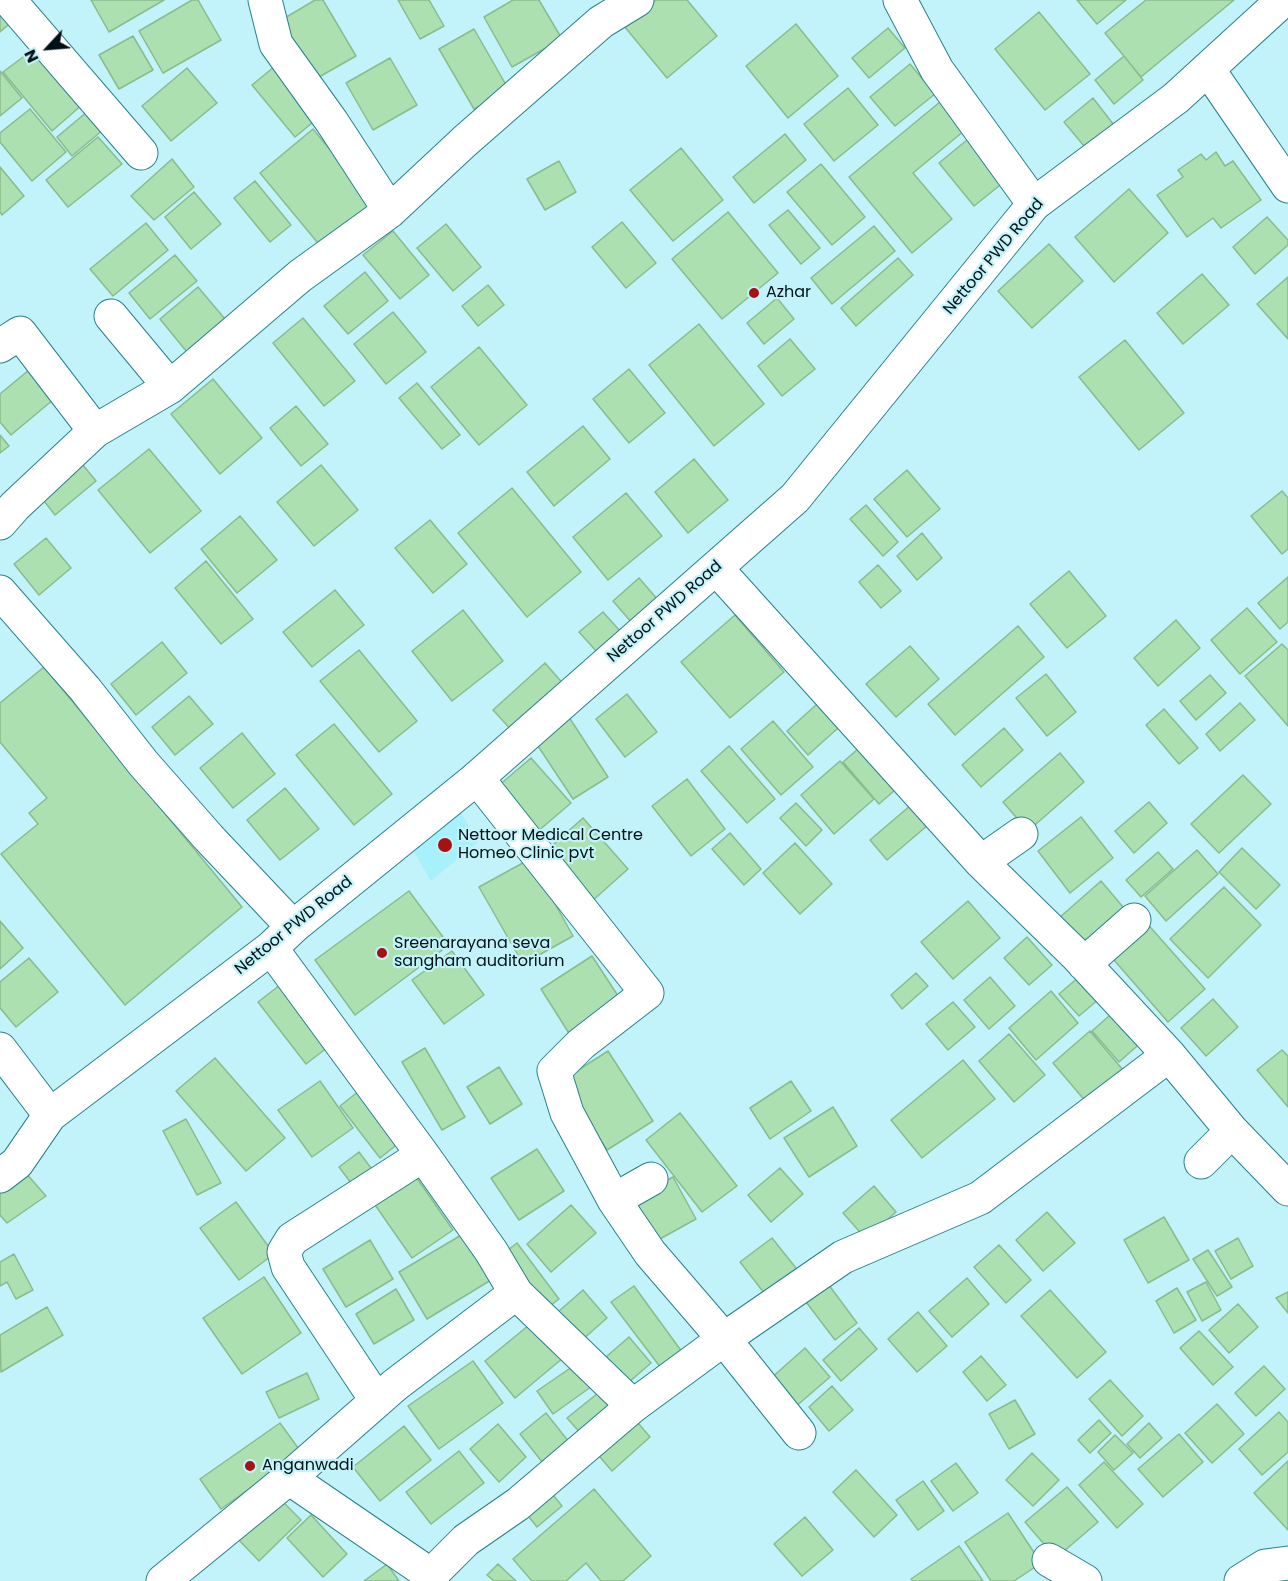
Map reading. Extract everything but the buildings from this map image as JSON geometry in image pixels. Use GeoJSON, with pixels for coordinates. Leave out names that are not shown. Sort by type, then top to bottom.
{"type":"FeatureCollection","features":[{"type":"Feature","properties":{"kind":"street"},"geometry":{"type":"LineString","coordinates":[[9,0],[141,153]]}},
{"type":"Feature","properties":{"kind":"street"},"geometry":{"type":"LineString","coordinates":[[265,0],[276,44],[332,122],[390,211]]}},
{"type":"Feature","properties":{"kind":"street"},"geometry":{"type":"LineString","coordinates":[[0,524],[15,506],[95,431],[170,387],[300,276],[390,211],[465,141],[601,22],[637,0]]}},
{"type":"Feature","properties":{"kind":"street"},"geometry":{"type":"LineString","coordinates":[[900,0],[937,70],[1034,204]]}},
{"type":"Feature","properties":{"kind":"street","name":"Nettoor PWD Road"},"geometry":{"type":"LineString","coordinates":[[0,1176],[17,1163],[50,1115],[282,937],[477,778],[795,498],[1034,204],[1176,98],[1283,0]]}},
{"type":"Feature","properties":{"kind":"street"},"geometry":{"type":"LineString","coordinates":[[1208,69],[1288,186]]}},
{"type":"Feature","properties":{"kind":"street"},"geometry":{"type":"LineString","coordinates":[[111,316],[170,387]]}},
{"type":"Feature","properties":{"kind":"street"},"geometry":{"type":"LineString","coordinates":[[0,346],[20,333],[95,431]]}},
{"type":"Feature","properties":{"kind":"street"},"geometry":{"type":"LineString","coordinates":[[716,568],[981,862],[1084,964],[1169,1055],[1232,1131],[1288,1189]]}},
{"type":"Feature","properties":{"kind":"street"},"geometry":{"type":"LineString","coordinates":[[0,592],[85,689],[143,763],[209,838],[282,937],[423,1155],[491,1251],[516,1293],[633,1406]]}},
{"type":"Feature","properties":{"kind":"street"},"geometry":{"type":"LineString","coordinates":[[477,778],[647,993],[581,1044],[554,1071],[567,1113],[614,1200],[650,1252],[724,1339],[799,1433]]}},
{"type":"Feature","properties":{"kind":"street"},"geometry":{"type":"LineString","coordinates":[[981,862],[1021,834]]}},
{"type":"Feature","properties":{"kind":"street"},"geometry":{"type":"LineString","coordinates":[[1084,964],[1134,920]]}},
{"type":"Feature","properties":{"kind":"street"},"geometry":{"type":"LineString","coordinates":[[0,1049],[50,1115]]}},
{"type":"Feature","properties":{"kind":"street"},"geometry":{"type":"LineString","coordinates":[[289,1478],[431,1578],[466,1540],[518,1504],[633,1406],[724,1339],[843,1257],[980,1198],[1169,1055]]}},
{"type":"Feature","properties":{"kind":"street"},"geometry":{"type":"LineString","coordinates":[[1201,1162],[1232,1131]]}},
{"type":"Feature","properties":{"kind":"street"},"geometry":{"type":"LineString","coordinates":[[377,1401],[288,1267],[284,1252],[292,1239],[423,1155]]}},
{"type":"Feature","properties":{"kind":"street"},"geometry":{"type":"LineString","coordinates":[[614,1200],[651,1179]]}},
{"type":"Feature","properties":{"kind":"street"},"geometry":{"type":"LineString","coordinates":[[163,1581],[289,1478],[395,1385],[516,1293]]}},
{"type":"Feature","properties":{"kind":"street"},"geometry":{"type":"LineString","coordinates":[[1049,1560],[1085,1581]]}},
{"type":"Feature","properties":{"kind":"street"},"geometry":{"type":"LineString","coordinates":[[1241,1581],[1265,1566],[1288,1563]]}},
{"type":"Feature","properties":{"kind":"shaded area","name":"Nettoor Medical Centre Homeo Clinic pvt"},"geometry":{"type":"Polygon","coordinates":[[[459,809],[478,842],[431,881],[412,848],[459,809]]]}},
{"type":"Feature","properties":{"kind":"place","name":"Azhar"},"geometry":{"type":"Point","coordinates":[754,293]}},
{"type":"Feature","properties":{"kind":"place","name":"Nettoor Medical Centre Homeo Clinic pvt"},"geometry":{"type":"Point","coordinates":[445,845]}},
{"type":"Feature","properties":{"kind":"place","name":"Sreenarayana seva sangham auditorium"},"geometry":{"type":"Point","coordinates":[382,953]}},
{"type":"Feature","properties":{"kind":"place","name":"Anganwadi"},"geometry":{"type":"Point","coordinates":[250,1466]}}]}
